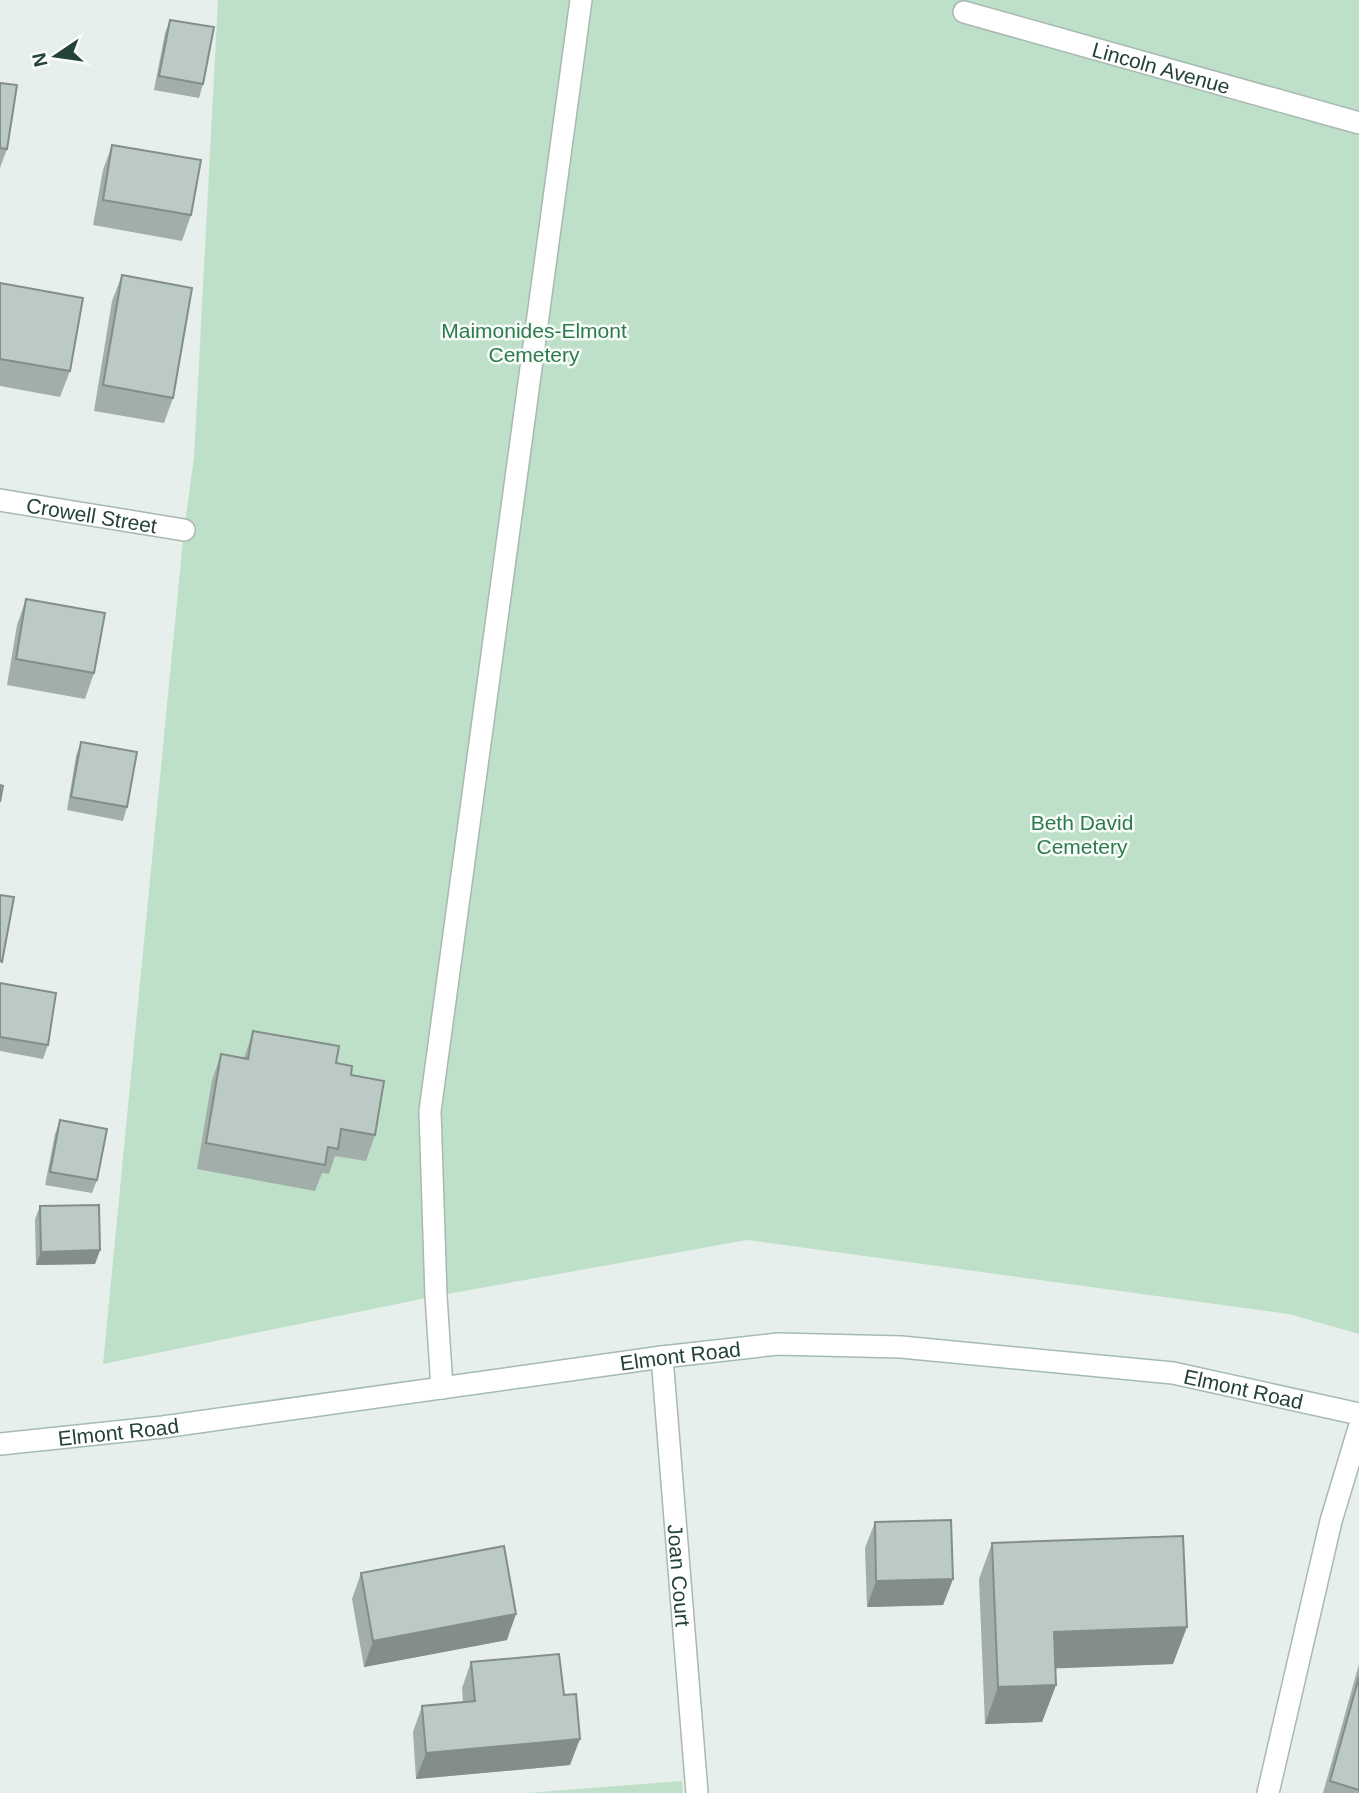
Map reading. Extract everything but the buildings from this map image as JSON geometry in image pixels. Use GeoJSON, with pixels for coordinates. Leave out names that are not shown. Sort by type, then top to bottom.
{"type":"FeatureCollection","features":[{"type":"Feature","properties":{"kind":"main road"},"geometry":{"type":"LineString","coordinates":[[442,1388],[430,1111],[581,0]]}},
{"type":"Feature","properties":{"kind":"main road","name":"Lincoln Avenue"},"geometry":{"type":"LineString","coordinates":[[964,12],[1359,123]]}},
{"type":"Feature","properties":{"kind":"main road","name":"Crowell Street"},"geometry":{"type":"LineString","coordinates":[[0,500],[184,530]]}},
{"type":"Feature","properties":{"kind":"main road","name":"Elmont Road"},"geometry":{"type":"LineString","coordinates":[[0,1444],[163,1427],[662,1357],[778,1344],[901,1347],[1173,1373],[1359,1414]]}},
{"type":"Feature","properties":{"kind":"main road","name":"Joan Court"},"geometry":{"type":"LineString","coordinates":[[662,1357],[697,1793]]}},
{"type":"Feature","properties":{"kind":"main road"},"geometry":{"type":"LineString","coordinates":[[1268,1793],[1331,1521],[1359,1428]]}},
{"type":"Feature","properties":{"kind":"green space"},"geometry":{"type":"Polygon","coordinates":[[[218,0],[1359,0],[1359,1334],[1289,1314],[747,1240],[436,1296],[103,1364],[184,530],[194,458],[218,0]]]}},
{"type":"Feature","properties":{"kind":"green space"},"geometry":{"type":"Polygon","coordinates":[[[682,1781],[683,1793],[527,1793],[682,1781]]]}},
{"type":"Feature","properties":{"kind":"park label","name":"Maimonides-Elmont Cemetery"},"geometry":{"type":"Point","coordinates":[534,342]}},
{"type":"Feature","properties":{"kind":"park label","name":"Beth David Cemetery"},"geometry":{"type":"Point","coordinates":[1082,834]}}]}
